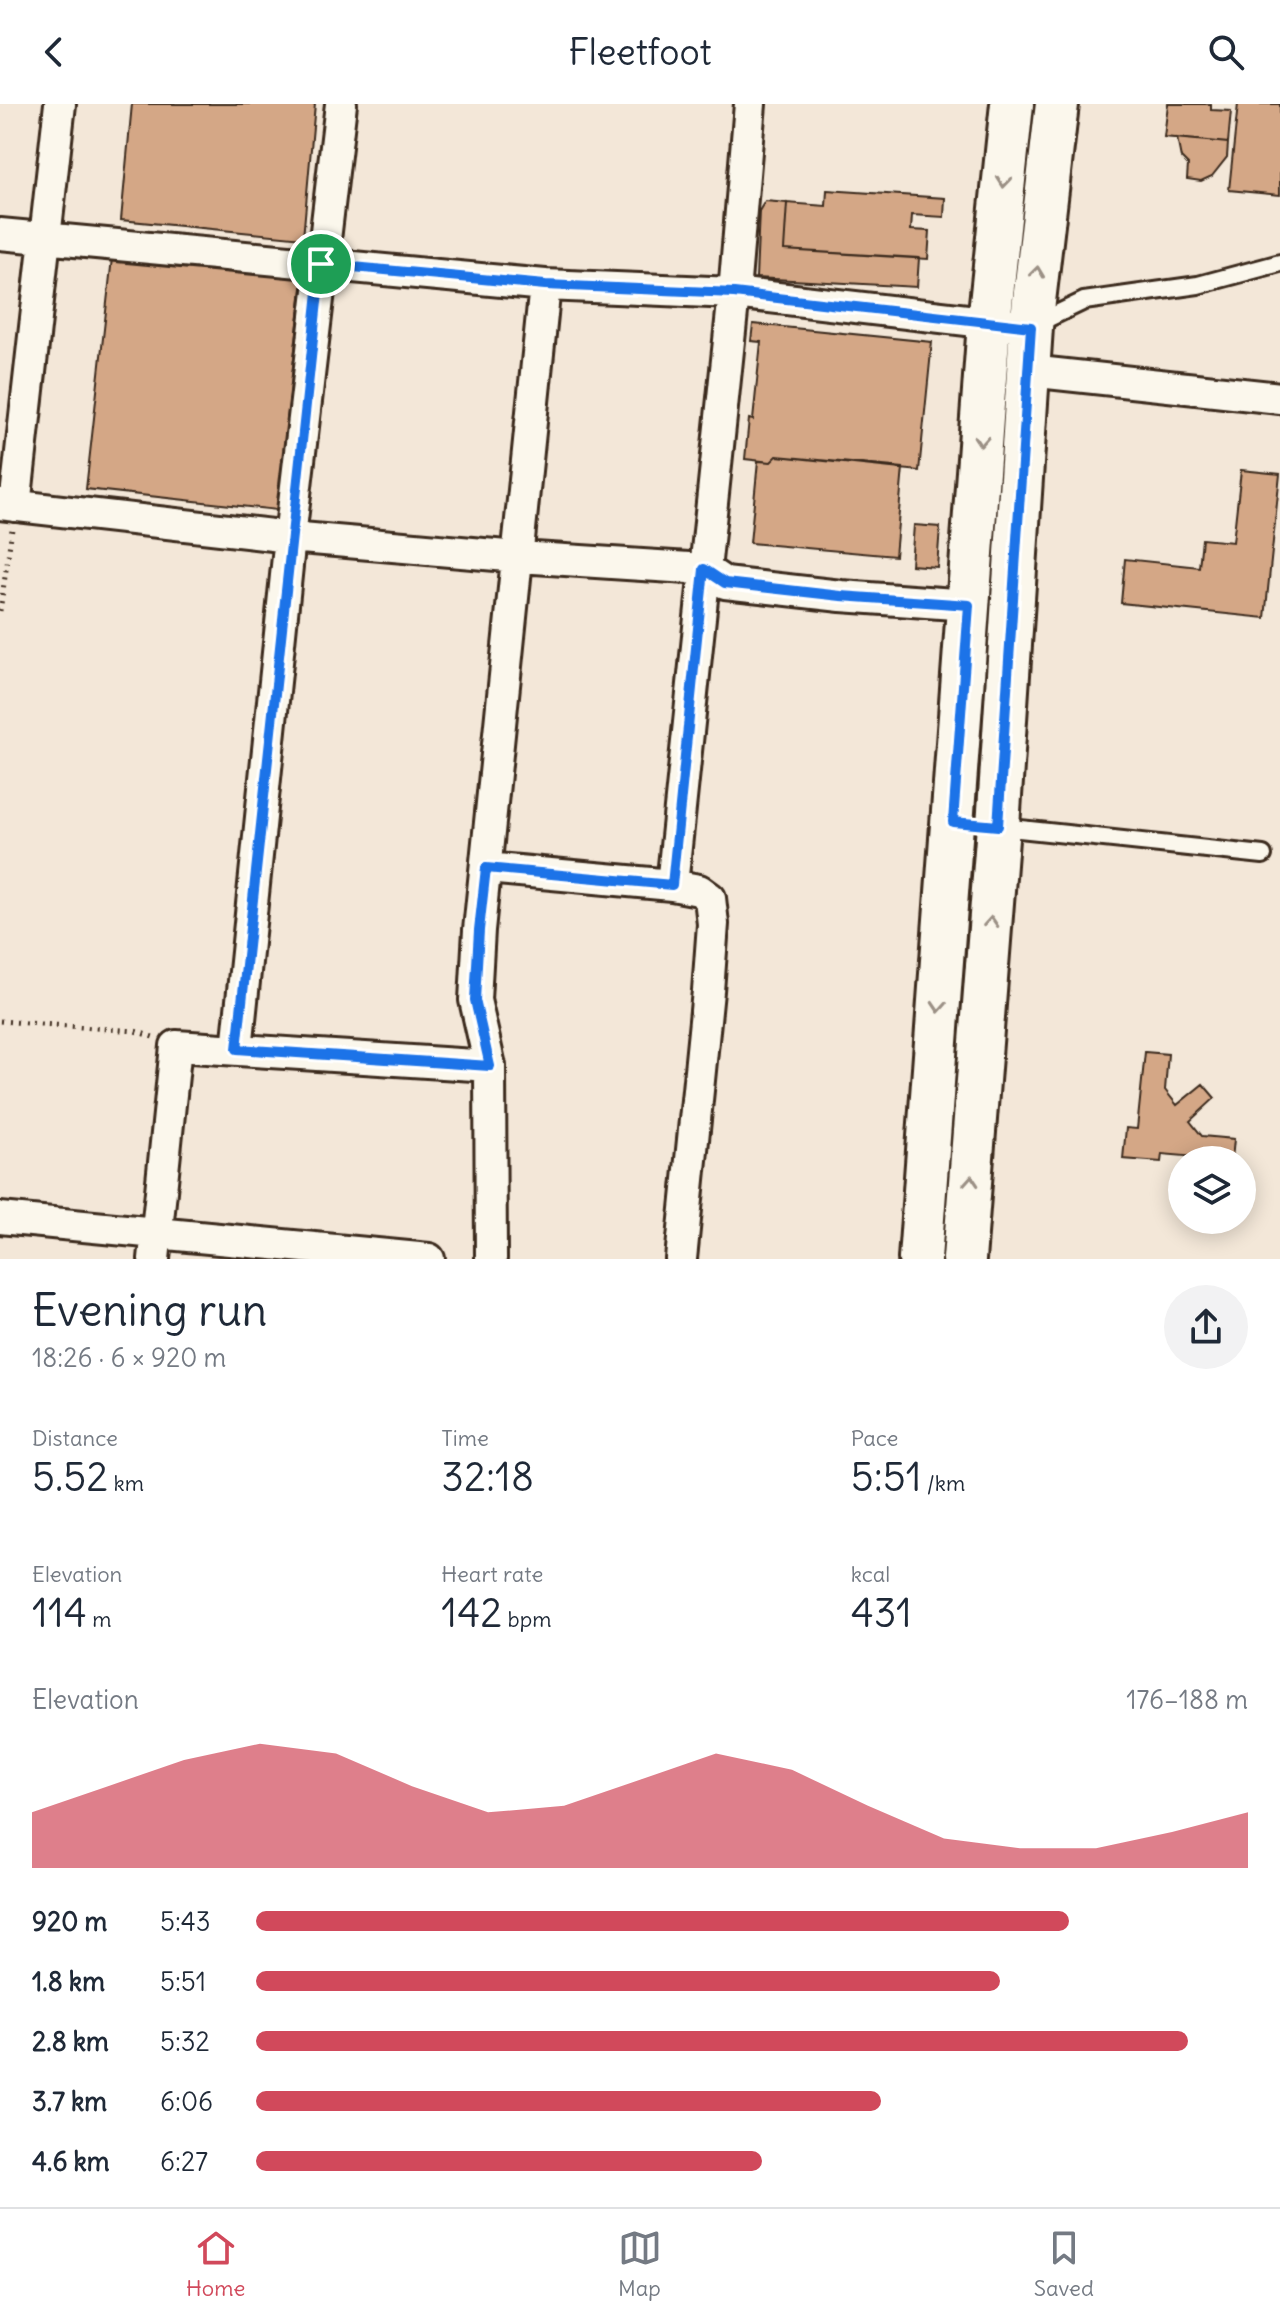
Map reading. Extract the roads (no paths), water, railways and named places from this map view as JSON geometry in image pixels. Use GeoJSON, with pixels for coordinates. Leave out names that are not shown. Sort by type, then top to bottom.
{"type":"FeatureCollection","features":[{"type":"Feature","properties":{"kind":"main road"},"geometry":{"type":"LineString","coordinates":[[920,1259],[989,323],[1012,104]]}},
{"type":"Feature","properties":{"kind":"main road"},"geometry":{"type":"LineString","coordinates":[[964,1259],[998,826],[1031,327],[1057,104]]}},
{"type":"Feature","properties":{"kind":"street"},"geometry":{"type":"LineString","coordinates":[[60,104],[47,239],[8,505],[290,537],[704,569],[725,583],[841,596],[969,605]]}},
{"type":"Feature","properties":{"kind":"street"},"geometry":{"type":"LineString","coordinates":[[237,1049],[290,537],[341,104]]}},
{"type":"Feature","properties":{"kind":"street"},"geometry":{"type":"LineString","coordinates":[[672,885],[734,293],[750,104]]}},
{"type":"Feature","properties":{"kind":"street"},"geometry":{"type":"LineString","coordinates":[[0,234],[545,285],[734,293],[1031,327]]}},
{"type":"Feature","properties":{"kind":"street"},"geometry":{"type":"LineString","coordinates":[[491,1259],[490,1066],[475,1000],[479,930],[545,285]]}},
{"type":"Feature","properties":{"kind":"street"},"geometry":{"type":"LineString","coordinates":[[1029,371],[1280,398]]}},
{"type":"Feature","properties":{"kind":"street"},"geometry":{"type":"LineString","coordinates":[[486,868],[672,885],[699,890],[710,898],[713,924],[681,1259]]}},
{"type":"Feature","properties":{"kind":"street"},"geometry":{"type":"LineString","coordinates":[[155,1246],[176,1046],[490,1066]]}},
{"type":"Feature","properties":{"kind":"street"},"geometry":{"type":"LineString","coordinates":[[0,1218],[155,1246],[429,1259]]}},
{"type":"Feature","properties":{"kind":"lane"},"geometry":{"type":"LineString","coordinates":[[1031,327],[1084,301],[1198,285],[1280,263]]}},
{"type":"Feature","properties":{"kind":"lane"},"geometry":{"type":"LineString","coordinates":[[953,822],[1263,855]]}}]}
